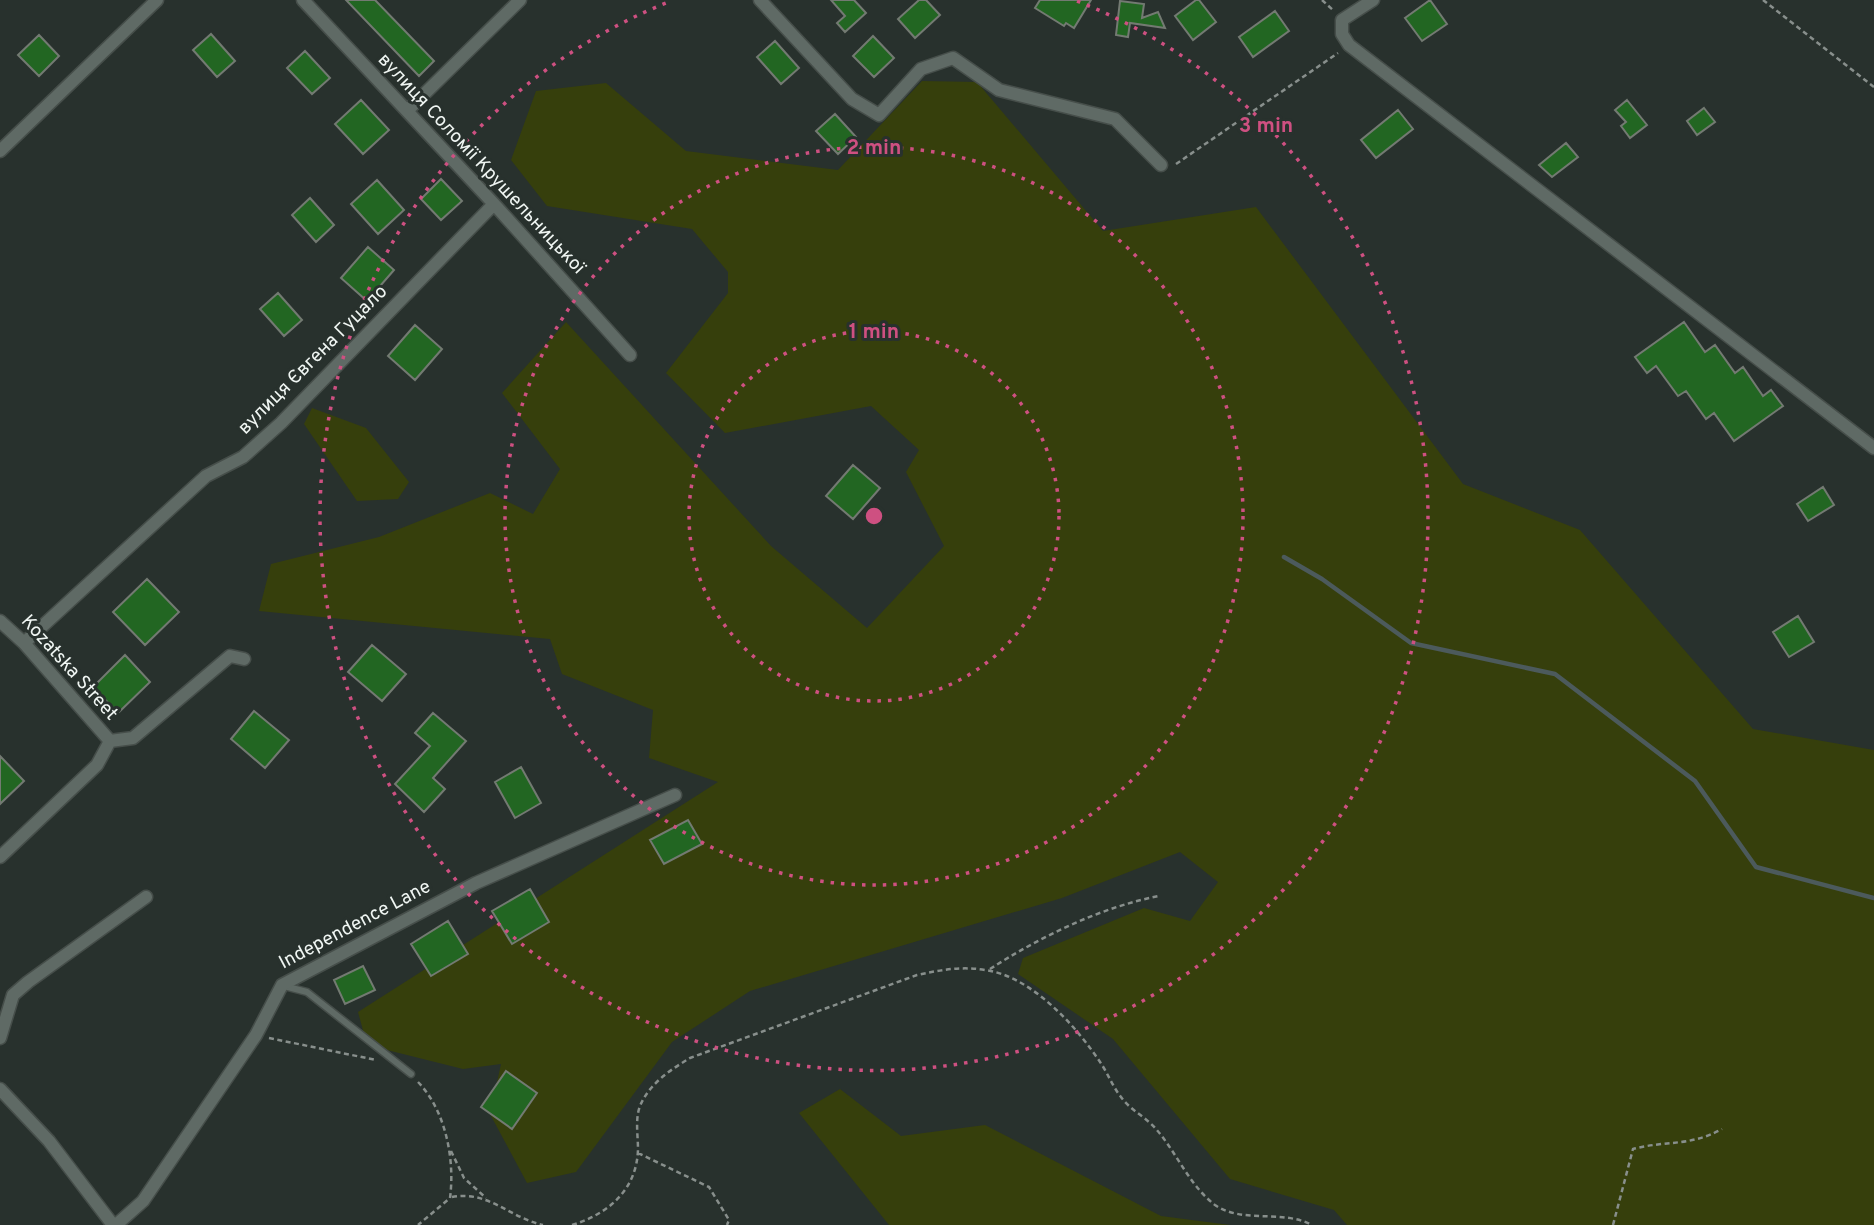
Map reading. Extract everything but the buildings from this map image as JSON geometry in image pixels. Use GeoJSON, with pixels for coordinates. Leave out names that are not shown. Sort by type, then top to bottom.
{"type":"FeatureCollection","features":[{"type":"Feature","properties":{"kind":"street"},"geometry":{"type":"LineString","coordinates":[[0,151],[157,0]]}},
{"type":"Feature","properties":{"kind":"street","name":"вулиця Соломії Крушельницької"},"geometry":{"type":"LineString","coordinates":[[303,0],[408,110],[630,355]]}},
{"type":"Feature","properties":{"kind":"street"},"geometry":{"type":"LineString","coordinates":[[408,110],[520,0]]}},
{"type":"Feature","properties":{"kind":"street"},"geometry":{"type":"LineString","coordinates":[[760,0],[852,99],[879,115],[921,69],[953,58],[999,90],[1115,119],[1161,165]]}},
{"type":"Feature","properties":{"kind":"street"},"geometry":{"type":"LineString","coordinates":[[1373,0],[1342,20],[1342,34],[1349,45],[1874,449]]}},
{"type":"Feature","properties":{"kind":"street","name":"вулиця Євгена Гуцало"},"geometry":{"type":"LineString","coordinates":[[24,643],[206,476],[243,457],[281,423],[494,204]]}},
{"type":"Feature","properties":{"kind":"street","name":"Kozatska Street"},"geometry":{"type":"LineString","coordinates":[[0,621],[24,643],[110,741]]}},
{"type":"Feature","properties":{"kind":"street"},"geometry":{"type":"LineString","coordinates":[[0,857],[97,765],[110,741],[133,738],[230,656],[244,659]]}},
{"type":"Feature","properties":{"kind":"street","name":"Independence Lane"},"geometry":{"type":"LineString","coordinates":[[115,1225],[143,1201],[256,1035],[282,985],[476,883],[675,795]]}},
{"type":"Feature","properties":{"kind":"street"},"geometry":{"type":"LineString","coordinates":[[0,1038],[13,995],[20,988],[146,897]]}},
{"type":"Feature","properties":{"kind":"street"},"geometry":{"type":"LineString","coordinates":[[0,1089],[49,1141],[115,1225]]}},
{"type":"Feature","properties":{"kind":"lane"},"geometry":{"type":"LineString","coordinates":[[282,985],[307,992],[411,1074]]}},
{"type":"Feature","properties":{"kind":"path"},"geometry":{"type":"LineString","coordinates":[[1763,0],[1874,87]]}},
{"type":"Feature","properties":{"kind":"path"},"geometry":{"type":"LineString","coordinates":[[1161,165],[1178,164],[1349,45]]}},
{"type":"Feature","properties":{"kind":"path"},"geometry":{"type":"LineString","coordinates":[[988,970],[1010,956],[1123,903],[1159,896]]}},
{"type":"Feature","properties":{"kind":"path"},"geometry":{"type":"LineString","coordinates":[[572,1225],[589,1220],[617,1201],[628,1188],[638,1153],[639,1109],[647,1093],[666,1072],[690,1058],[917,975],[955,967],[988,970],[1012,979],[1061,1013],[1102,1065],[1123,1100],[1156,1128],[1195,1186],[1213,1203],[1239,1214],[1280,1215],[1312,1225]]}},
{"type":"Feature","properties":{"kind":"path"},"geometry":{"type":"LineString","coordinates":[[256,1035],[380,1062]]}},
{"type":"Feature","properties":{"kind":"path"},"geometry":{"type":"LineString","coordinates":[[411,1074],[433,1102],[464,1178],[488,1199]]}},
{"type":"Feature","properties":{"kind":"path"},"geometry":{"type":"LineString","coordinates":[[1613,1225],[1633,1149],[1651,1144],[1699,1141],[1722,1129]]}},
{"type":"Feature","properties":{"kind":"path"},"geometry":{"type":"LineString","coordinates":[[450,1148],[453,1179],[450,1198]]}},
{"type":"Feature","properties":{"kind":"path"},"geometry":{"type":"LineString","coordinates":[[638,1153],[709,1187],[729,1220],[727,1225]]}},
{"type":"Feature","properties":{"kind":"path"},"geometry":{"type":"LineString","coordinates":[[418,1225],[450,1198],[475,1196],[488,1199],[544,1225]]}},
{"type":"Feature","properties":{"kind":"green space"},"geometry":{"type":"Polygon","coordinates":[[[922,81],[977,82],[1103,231],[1256,207],[1463,484],[1580,530],[1753,729],[1874,750],[1874,1225],[1347,1225],[1334,1210],[1230,1179],[1113,1039],[1018,974],[1023,958],[1144,908],[1190,921],[1218,882],[1180,852],[1062,898],[750,991],[672,1042],[576,1172],[527,1183],[490,1114],[501,1064],[463,1069],[367,1045],[358,1012],[718,782],[649,758],[653,710],[562,674],[550,639],[259,611],[271,564],[379,537],[490,493],[533,514],[560,469],[502,393],[566,322],[771,546],[867,628],[944,546],[906,472],[919,450],[871,406],[725,433],[666,373],[728,293],[728,272],[692,229],[547,206],[511,160],[536,91],[606,83],[686,151],[838,170],[922,81]]]}},
{"type":"Feature","properties":{"kind":"green space"},"geometry":{"type":"Polygon","coordinates":[[[312,408],[366,428],[409,482],[398,499],[357,501],[304,424],[312,408]]]}},
{"type":"Feature","properties":{"kind":"green space"},"geometry":{"type":"Polygon","coordinates":[[[840,1089],[901,1136],[985,1125],[1161,1216],[1230,1225],[889,1225],[799,1113],[840,1089]]]}},
{"type":"Feature","properties":{"kind":"waterway"},"geometry":{"type":"LineString","coordinates":[[1284,557],[1322,579],[1411,643],[1555,674],[1695,781],[1756,867],[1874,898]]}}]}
